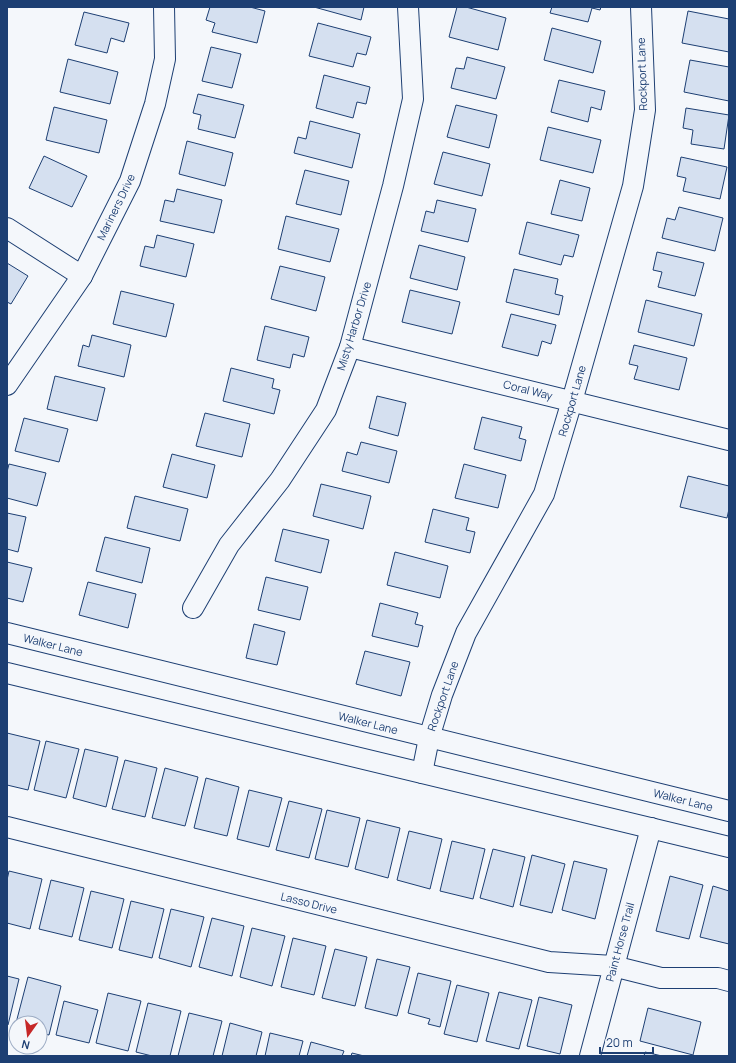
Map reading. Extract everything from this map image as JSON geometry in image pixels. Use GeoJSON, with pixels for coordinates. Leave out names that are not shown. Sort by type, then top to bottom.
{"type":"FeatureCollection","features":[{"type":"Feature","properties":{"kind":"street","name":"Mariners Drive"},"geometry":{"type":"LineString","coordinates":[[7,385],[82,276],[130,181],[155,104],[165,59],[164,7]]}},
{"type":"Feature","properties":{"kind":"street","name":"Misty Harbor Drive"},"geometry":{"type":"LineString","coordinates":[[193,608],[229,545],[280,480],[326,410],[350,347],[393,186],[413,99],[408,7]]}},
{"type":"Feature","properties":{"kind":"street","name":"Rockport Lane"},"geometry":{"type":"LineString","coordinates":[[424,766],[429,738],[442,695],[466,633],[544,494],[572,401],[633,186],[645,110],[640,7]]}},
{"type":"Feature","properties":{"kind":"street"},"geometry":{"type":"LineString","coordinates":[[7,228],[82,276]]}},
{"type":"Feature","properties":{"kind":"street","name":"Coral Way"},"geometry":{"type":"LineString","coordinates":[[350,347],[729,440]]}},
{"type":"Feature","properties":{"kind":"street","name":"Walker Lane"},"geometry":{"type":"LineString","coordinates":[[7,634],[729,811]]}},
{"type":"Feature","properties":{"kind":"street"},"geometry":{"type":"LineString","coordinates":[[7,645],[74,661],[130,664]]}},
{"type":"Feature","properties":{"kind":"street"},"geometry":{"type":"LineString","coordinates":[[7,673],[284,740],[308,734],[651,828],[729,847]]}},
{"type":"Feature","properties":{"kind":"street","name":"Lasso Drive"},"geometry":{"type":"LineString","coordinates":[[7,827],[548,962],[613,966],[661,978],[718,978],[729,981]]}},
{"type":"Feature","properties":{"kind":"street","name":"Paint Horse Trail"},"geometry":{"type":"LineString","coordinates":[[590,1056],[651,828]]}},
{"type":"Feature","properties":{"kind":"building"},"geometry":{"type":"Polygon","coordinates":[[[210,7],[250,7],[265,11],[257,43],[212,32],[215,23],[206,20],[210,7]]]}},
{"type":"Feature","properties":{"kind":"building"},"geometry":{"type":"Polygon","coordinates":[[[314,7],[364,7],[361,20],[314,7]]]}},
{"type":"Feature","properties":{"kind":"building"},"geometry":{"type":"Polygon","coordinates":[[[457,7],[466,7],[506,18],[498,50],[449,37],[457,7]]]}},
{"type":"Feature","properties":{"kind":"building"},"geometry":{"type":"Polygon","coordinates":[[[552,7],[601,7],[600,10],[592,8],[588,22],[550,13],[552,7]]]}},
{"type":"Feature","properties":{"kind":"building"},"geometry":{"type":"Polygon","coordinates":[[[688,11],[729,19],[729,52],[682,43],[688,11]]]}},
{"type":"Feature","properties":{"kind":"building"},"geometry":{"type":"Polygon","coordinates":[[[84,12],[129,23],[124,42],[111,38],[107,53],[75,45],[84,12]]]}},
{"type":"Feature","properties":{"kind":"building"},"geometry":{"type":"Polygon","coordinates":[[[318,23],[371,37],[366,55],[357,53],[353,67],[309,56],[318,23]]]}},
{"type":"Feature","properties":{"kind":"building"},"geometry":{"type":"Polygon","coordinates":[[[552,28],[601,41],[593,73],[544,60],[552,28]]]}},
{"type":"Feature","properties":{"kind":"building"},"geometry":{"type":"Polygon","coordinates":[[[211,47],[241,54],[232,88],[202,81],[211,47]]]}},
{"type":"Feature","properties":{"kind":"building"},"geometry":{"type":"Polygon","coordinates":[[[467,57],[505,67],[496,99],[451,88],[456,68],[464,69],[467,57]]]}},
{"type":"Feature","properties":{"kind":"building"},"geometry":{"type":"Polygon","coordinates":[[[68,59],[118,72],[110,104],[60,92],[68,59]]]}},
{"type":"Feature","properties":{"kind":"building"},"geometry":{"type":"Polygon","coordinates":[[[690,60],[729,67],[729,101],[684,92],[690,60]]]}},
{"type":"Feature","properties":{"kind":"building"},"geometry":{"type":"Polygon","coordinates":[[[324,75],[370,87],[366,104],[357,102],[353,118],[316,108],[324,75]]]}},
{"type":"Feature","properties":{"kind":"building"},"geometry":{"type":"Polygon","coordinates":[[[559,80],[605,91],[601,110],[591,107],[588,122],[551,112],[559,80]]]}},
{"type":"Feature","properties":{"kind":"building"},"geometry":{"type":"Polygon","coordinates":[[[198,94],[244,105],[235,138],[198,129],[201,115],[193,113],[198,94]]]}},
{"type":"Feature","properties":{"kind":"building"},"geometry":{"type":"Polygon","coordinates":[[[456,105],[497,115],[489,148],[447,137],[456,105]]]}},
{"type":"Feature","properties":{"kind":"building"},"geometry":{"type":"Polygon","coordinates":[[[54,107],[107,120],[99,153],[46,140],[54,107]]]}},
{"type":"Feature","properties":{"kind":"building"},"geometry":{"type":"Polygon","coordinates":[[[686,108],[729,115],[724,149],[691,144],[693,130],[683,128],[686,108]]]}},
{"type":"Feature","properties":{"kind":"building"},"geometry":{"type":"Polygon","coordinates":[[[310,121],[360,134],[352,168],[294,153],[298,137],[306,139],[310,121]]]}},
{"type":"Feature","properties":{"kind":"building"},"geometry":{"type":"Polygon","coordinates":[[[548,127],[601,140],[593,173],[540,160],[548,127]]]}},
{"type":"Feature","properties":{"kind":"building"},"geometry":{"type":"Polygon","coordinates":[[[187,141],[233,153],[225,186],[179,174],[187,141]]]}},
{"type":"Feature","properties":{"kind":"building"},"geometry":{"type":"Polygon","coordinates":[[[443,152],[490,164],[482,196],[434,184],[443,152]]]}},
{"type":"Feature","properties":{"kind":"building"},"geometry":{"type":"Polygon","coordinates":[[[44,156],[87,176],[72,207],[29,188],[44,156]]]}},
{"type":"Feature","properties":{"kind":"building"},"geometry":{"type":"Polygon","coordinates":[[[681,157],[727,167],[720,199],[683,191],[686,178],[677,176],[681,157]]]}},
{"type":"Feature","properties":{"kind":"building"},"geometry":{"type":"Polygon","coordinates":[[[305,170],[349,181],[341,215],[296,204],[305,170]]]}},
{"type":"Feature","properties":{"kind":"building"},"geometry":{"type":"Polygon","coordinates":[[[560,180],[590,188],[582,221],[551,214],[560,180]]]}},
{"type":"Feature","properties":{"kind":"building"},"geometry":{"type":"Polygon","coordinates":[[[177,189],[222,200],[214,233],[160,221],[165,200],[174,202],[177,189]]]}},
{"type":"Feature","properties":{"kind":"building"},"geometry":{"type":"Polygon","coordinates":[[[437,200],[476,209],[468,242],[421,231],[426,211],[434,213],[437,200]]]}},
{"type":"Feature","properties":{"kind":"building"},"geometry":{"type":"Polygon","coordinates":[[[679,207],[723,218],[715,251],[662,238],[667,218],[675,220],[679,207]]]}},
{"type":"Feature","properties":{"kind":"building"},"geometry":{"type":"Polygon","coordinates":[[[286,216],[339,229],[330,262],[278,249],[286,216]]]}},
{"type":"Feature","properties":{"kind":"building"},"geometry":{"type":"Polygon","coordinates":[[[527,222],[579,235],[573,257],[564,255],[561,265],[519,254],[527,222]]]}},
{"type":"Feature","properties":{"kind":"building"},"geometry":{"type":"Polygon","coordinates":[[[157,235],[194,244],[186,277],[140,266],[145,246],[154,248],[157,235]]]}},
{"type":"Feature","properties":{"kind":"building"},"geometry":{"type":"Polygon","coordinates":[[[419,245],[465,257],[457,290],[410,278],[419,245]]]}},
{"type":"Feature","properties":{"kind":"building"},"geometry":{"type":"Polygon","coordinates":[[[657,252],[704,263],[695,296],[658,287],[662,272],[653,270],[657,252]]]}},
{"type":"Feature","properties":{"kind":"building"},"geometry":{"type":"Polygon","coordinates":[[[7,263],[28,276],[11,304],[7,302],[7,263]]]}},
{"type":"Feature","properties":{"kind":"building"},"geometry":{"type":"Polygon","coordinates":[[[280,266],[325,277],[316,311],[271,299],[280,266]]]}},
{"type":"Feature","properties":{"kind":"building"},"geometry":{"type":"Polygon","coordinates":[[[514,269],[558,279],[555,294],[563,296],[559,315],[506,302],[514,269]]]}},
{"type":"Feature","properties":{"kind":"building"},"geometry":{"type":"Polygon","coordinates":[[[410,290],[460,302],[452,334],[402,322],[410,290]]]}},
{"type":"Feature","properties":{"kind":"building"},"geometry":{"type":"Polygon","coordinates":[[[121,291],[174,304],[166,337],[113,324],[121,291]]]}},
{"type":"Feature","properties":{"kind":"building"},"geometry":{"type":"Polygon","coordinates":[[[646,300],[702,314],[694,346],[638,332],[646,300]]]}},
{"type":"Feature","properties":{"kind":"building"},"geometry":{"type":"Polygon","coordinates":[[[511,314],[556,325],[551,344],[542,341],[538,356],[502,347],[511,314]]]}},
{"type":"Feature","properties":{"kind":"building"},"geometry":{"type":"Polygon","coordinates":[[[265,326],[309,337],[304,357],[293,354],[290,368],[257,360],[265,326]]]}},
{"type":"Feature","properties":{"kind":"building"},"geometry":{"type":"Polygon","coordinates":[[[92,335],[131,345],[124,377],[78,366],[83,345],[89,347],[92,335]]]}},
{"type":"Feature","properties":{"kind":"building"},"geometry":{"type":"Polygon","coordinates":[[[634,345],[687,358],[679,390],[634,379],[638,366],[629,364],[634,345]]]}},
{"type":"Feature","properties":{"kind":"building"},"geometry":{"type":"Polygon","coordinates":[[[231,368],[274,379],[272,388],[280,390],[274,414],[223,401],[231,368]]]}},
{"type":"Feature","properties":{"kind":"building"},"geometry":{"type":"Polygon","coordinates":[[[55,376],[105,388],[97,421],[47,409],[55,376]]]}},
{"type":"Feature","properties":{"kind":"building"},"geometry":{"type":"Polygon","coordinates":[[[377,396],[406,403],[398,436],[369,428],[377,396]]]}},
{"type":"Feature","properties":{"kind":"building"},"geometry":{"type":"Polygon","coordinates":[[[205,413],[250,424],[242,457],[196,446],[205,413]]]}},
{"type":"Feature","properties":{"kind":"building"},"geometry":{"type":"Polygon","coordinates":[[[482,417],[522,427],[519,438],[526,440],[521,461],[474,449],[482,417]]]}},
{"type":"Feature","properties":{"kind":"building"},"geometry":{"type":"Polygon","coordinates":[[[24,418],[68,429],[59,462],[15,451],[24,418]]]}},
{"type":"Feature","properties":{"kind":"building"},"geometry":{"type":"Polygon","coordinates":[[[361,442],[397,451],[389,483],[342,471],[347,452],[357,455],[361,442]]]}},
{"type":"Feature","properties":{"kind":"building"},"geometry":{"type":"Polygon","coordinates":[[[172,454],[215,465],[207,498],[163,487],[172,454]]]}},
{"type":"Feature","properties":{"kind":"building"},"geometry":{"type":"Polygon","coordinates":[[[9,464],[46,473],[37,506],[7,498],[7,472],[9,464]]]}},
{"type":"Feature","properties":{"kind":"building"},"geometry":{"type":"Polygon","coordinates":[[[464,464],[506,475],[498,508],[455,498],[464,464]]]}},
{"type":"Feature","properties":{"kind":"building"},"geometry":{"type":"Polygon","coordinates":[[[688,476],[729,486],[729,509],[727,518],[680,507],[688,476]]]}},
{"type":"Feature","properties":{"kind":"building"},"geometry":{"type":"Polygon","coordinates":[[[321,484],[371,496],[363,529],[313,516],[321,484]]]}},
{"type":"Feature","properties":{"kind":"building"},"geometry":{"type":"Polygon","coordinates":[[[135,496],[188,509],[180,541],[127,528],[135,496]]]}},
{"type":"Feature","properties":{"kind":"building"},"geometry":{"type":"Polygon","coordinates":[[[433,509],[469,518],[466,530],[475,532],[470,553],[425,542],[433,509]]]}},
{"type":"Feature","properties":{"kind":"building"},"geometry":{"type":"Polygon","coordinates":[[[7,513],[26,517],[18,552],[7,549],[7,513]]]}},
{"type":"Feature","properties":{"kind":"building"},"geometry":{"type":"Polygon","coordinates":[[[283,529],[329,540],[321,573],[275,561],[283,529]]]}},
{"type":"Feature","properties":{"kind":"building"},"geometry":{"type":"Polygon","coordinates":[[[105,537],[150,548],[142,583],[96,571],[105,537]]]}},
{"type":"Feature","properties":{"kind":"building"},"geometry":{"type":"Polygon","coordinates":[[[395,552],[448,566],[440,598],[387,585],[395,552]]]}},
{"type":"Feature","properties":{"kind":"building"},"geometry":{"type":"Polygon","coordinates":[[[7,562],[32,568],[23,602],[7,598],[7,562]]]}},
{"type":"Feature","properties":{"kind":"building"},"geometry":{"type":"Polygon","coordinates":[[[266,577],[308,587],[300,620],[258,610],[266,577]]]}},
{"type":"Feature","properties":{"kind":"building"},"geometry":{"type":"Polygon","coordinates":[[[88,582],[136,594],[128,628],[79,615],[88,582]]]}},
{"type":"Feature","properties":{"kind":"building"},"geometry":{"type":"Polygon","coordinates":[[[380,603],[418,613],[415,624],[423,626],[418,647],[372,636],[380,603]]]}},
{"type":"Feature","properties":{"kind":"building"},"geometry":{"type":"Polygon","coordinates":[[[254,624],[285,632],[277,665],[246,658],[254,624]]]}},
{"type":"Feature","properties":{"kind":"building"},"geometry":{"type":"Polygon","coordinates":[[[365,651],[410,662],[401,696],[356,684],[365,651]]]}},
{"type":"Feature","properties":{"kind":"building"},"geometry":{"type":"Polygon","coordinates":[[[7,733],[40,741],[28,790],[7,785],[7,733]]]}},
{"type":"Feature","properties":{"kind":"building"},"geometry":{"type":"Polygon","coordinates":[[[46,741],[79,749],[66,798],[34,790],[46,741]]]}},
{"type":"Feature","properties":{"kind":"building"},"geometry":{"type":"Polygon","coordinates":[[[85,749],[118,757],[106,807],[73,798],[85,749]]]}},
{"type":"Feature","properties":{"kind":"building"},"geometry":{"type":"Polygon","coordinates":[[[125,760],[157,768],[145,817],[112,809],[125,760]]]}},
{"type":"Feature","properties":{"kind":"building"},"geometry":{"type":"Polygon","coordinates":[[[165,768],[198,777],[185,826],[152,818],[165,768]]]}},
{"type":"Feature","properties":{"kind":"building"},"geometry":{"type":"Polygon","coordinates":[[[206,778],[239,787],[227,836],[194,828],[206,778]]]}},
{"type":"Feature","properties":{"kind":"building"},"geometry":{"type":"Polygon","coordinates":[[[249,790],[282,798],[269,847],[237,839],[249,790]]]}},
{"type":"Feature","properties":{"kind":"building"},"geometry":{"type":"Polygon","coordinates":[[[289,801],[322,809],[309,858],[276,850],[289,801]]]}},
{"type":"Feature","properties":{"kind":"building"},"geometry":{"type":"Polygon","coordinates":[[[327,810],[360,818],[348,867],[315,859],[327,810]]]}},
{"type":"Feature","properties":{"kind":"building"},"geometry":{"type":"Polygon","coordinates":[[[367,820],[400,828],[388,878],[355,869],[367,820]]]}},
{"type":"Feature","properties":{"kind":"building"},"geometry":{"type":"Polygon","coordinates":[[[409,831],[442,839],[430,889],[397,880],[409,831]]]}},
{"type":"Feature","properties":{"kind":"building"},"geometry":{"type":"Polygon","coordinates":[[[452,841],[485,849],[473,899],[440,891],[452,841]]]}},
{"type":"Feature","properties":{"kind":"building"},"geometry":{"type":"Polygon","coordinates":[[[493,849],[525,857],[513,907],[480,898],[493,849]]]}},
{"type":"Feature","properties":{"kind":"building"},"geometry":{"type":"Polygon","coordinates":[[[532,855],[565,864],[552,913],[520,905],[532,855]]]}},
{"type":"Feature","properties":{"kind":"building"},"geometry":{"type":"Polygon","coordinates":[[[574,861],[607,869],[595,919],[562,910],[574,861]]]}},
{"type":"Feature","properties":{"kind":"building"},"geometry":{"type":"Polygon","coordinates":[[[9,871],[42,879],[30,929],[7,923],[7,880],[9,871]]]}},
{"type":"Feature","properties":{"kind":"building"},"geometry":{"type":"Polygon","coordinates":[[[670,876],[703,885],[689,939],[656,931],[670,876]]]}},
{"type":"Feature","properties":{"kind":"building"},"geometry":{"type":"Polygon","coordinates":[[[51,880],[84,888],[72,937],[39,929],[51,880]]]}},
{"type":"Feature","properties":{"kind":"building"},"geometry":{"type":"Polygon","coordinates":[[[713,886],[729,891],[729,944],[700,937],[713,886]]]}},
{"type":"Feature","properties":{"kind":"building"},"geometry":{"type":"Polygon","coordinates":[[[91,891],[124,899],[112,948],[79,940],[91,891]]]}},
{"type":"Feature","properties":{"kind":"building"},"geometry":{"type":"Polygon","coordinates":[[[131,901],[164,909],[152,958],[119,950],[131,901]]]}},
{"type":"Feature","properties":{"kind":"building"},"geometry":{"type":"Polygon","coordinates":[[[171,909],[204,917],[191,967],[159,958],[171,909]]]}},
{"type":"Feature","properties":{"kind":"building"},"geometry":{"type":"Polygon","coordinates":[[[212,918],[244,926],[232,976],[199,967],[212,918]]]}},
{"type":"Feature","properties":{"kind":"building"},"geometry":{"type":"Polygon","coordinates":[[[252,928],[285,936],[272,986],[240,977],[252,928]]]}},
{"type":"Feature","properties":{"kind":"building"},"geometry":{"type":"Polygon","coordinates":[[[293,938],[326,946],[314,995],[281,987],[293,938]]]}},
{"type":"Feature","properties":{"kind":"building"},"geometry":{"type":"Polygon","coordinates":[[[335,949],[367,957],[355,1006],[322,998],[335,949]]]}},
{"type":"Feature","properties":{"kind":"building"},"geometry":{"type":"Polygon","coordinates":[[[377,959],[410,967],[397,1016],[365,1008],[377,959]]]}},
{"type":"Feature","properties":{"kind":"building"},"geometry":{"type":"Polygon","coordinates":[[[418,973],[451,981],[440,1027],[428,1024],[430,1019],[408,1013],[418,973]]]}},
{"type":"Feature","properties":{"kind":"building"},"geometry":{"type":"Polygon","coordinates":[[[7,976],[19,979],[10,1015],[8,1015],[7,1025],[7,976]]]}},
{"type":"Feature","properties":{"kind":"building"},"geometry":{"type":"Polygon","coordinates":[[[28,977],[61,986],[49,1035],[48,1015],[18,1015],[28,977]]]}},
{"type":"Feature","properties":{"kind":"building"},"geometry":{"type":"Polygon","coordinates":[[[457,985],[489,993],[477,1042],[444,1034],[457,985]]]}},
{"type":"Feature","properties":{"kind":"building"},"geometry":{"type":"Polygon","coordinates":[[[499,992],[532,1000],[519,1049],[486,1041],[499,992]]]}},
{"type":"Feature","properties":{"kind":"building"},"geometry":{"type":"Polygon","coordinates":[[[108,993],[141,1001],[128,1051],[96,1043],[108,993]]]}},
{"type":"Feature","properties":{"kind":"building"},"geometry":{"type":"Polygon","coordinates":[[[539,997],[572,1005],[560,1054],[527,1046],[539,997]]]}},
{"type":"Feature","properties":{"kind":"building"},"geometry":{"type":"Polygon","coordinates":[[[64,1001],[98,1010],[89,1043],[56,1035],[64,1001]]]}},
{"type":"Feature","properties":{"kind":"building"},"geometry":{"type":"Polygon","coordinates":[[[148,1003],[181,1011],[170,1056],[152,1056],[136,1052],[148,1003]]]}},
{"type":"Feature","properties":{"kind":"building"},"geometry":{"type":"Polygon","coordinates":[[[648,1008],[701,1022],[693,1055],[640,1041],[648,1008]]]}},
{"type":"Feature","properties":{"kind":"building"},"geometry":{"type":"Polygon","coordinates":[[[189,1013],[222,1021],[213,1056],[178,1056],[189,1013]]]}},
{"type":"Feature","properties":{"kind":"building"},"geometry":{"type":"Polygon","coordinates":[[[230,1023],[262,1032],[256,1056],[222,1056],[230,1023]]]}},
{"type":"Feature","properties":{"kind":"building"},"geometry":{"type":"Polygon","coordinates":[[[270,1033],[303,1041],[299,1056],[265,1056],[270,1033]]]}},
{"type":"Feature","properties":{"kind":"building"},"geometry":{"type":"Polygon","coordinates":[[[311,1042],[344,1051],[342,1056],[307,1056],[311,1042]]]}},
{"type":"Feature","properties":{"kind":"building"},"geometry":{"type":"Polygon","coordinates":[[[645,1052],[662,1056],[644,1056],[645,1052]]]}},
{"type":"Feature","properties":{"kind":"building"},"geometry":{"type":"Polygon","coordinates":[[[352,1053],[364,1056],[351,1056],[352,1053]]]}}]}
